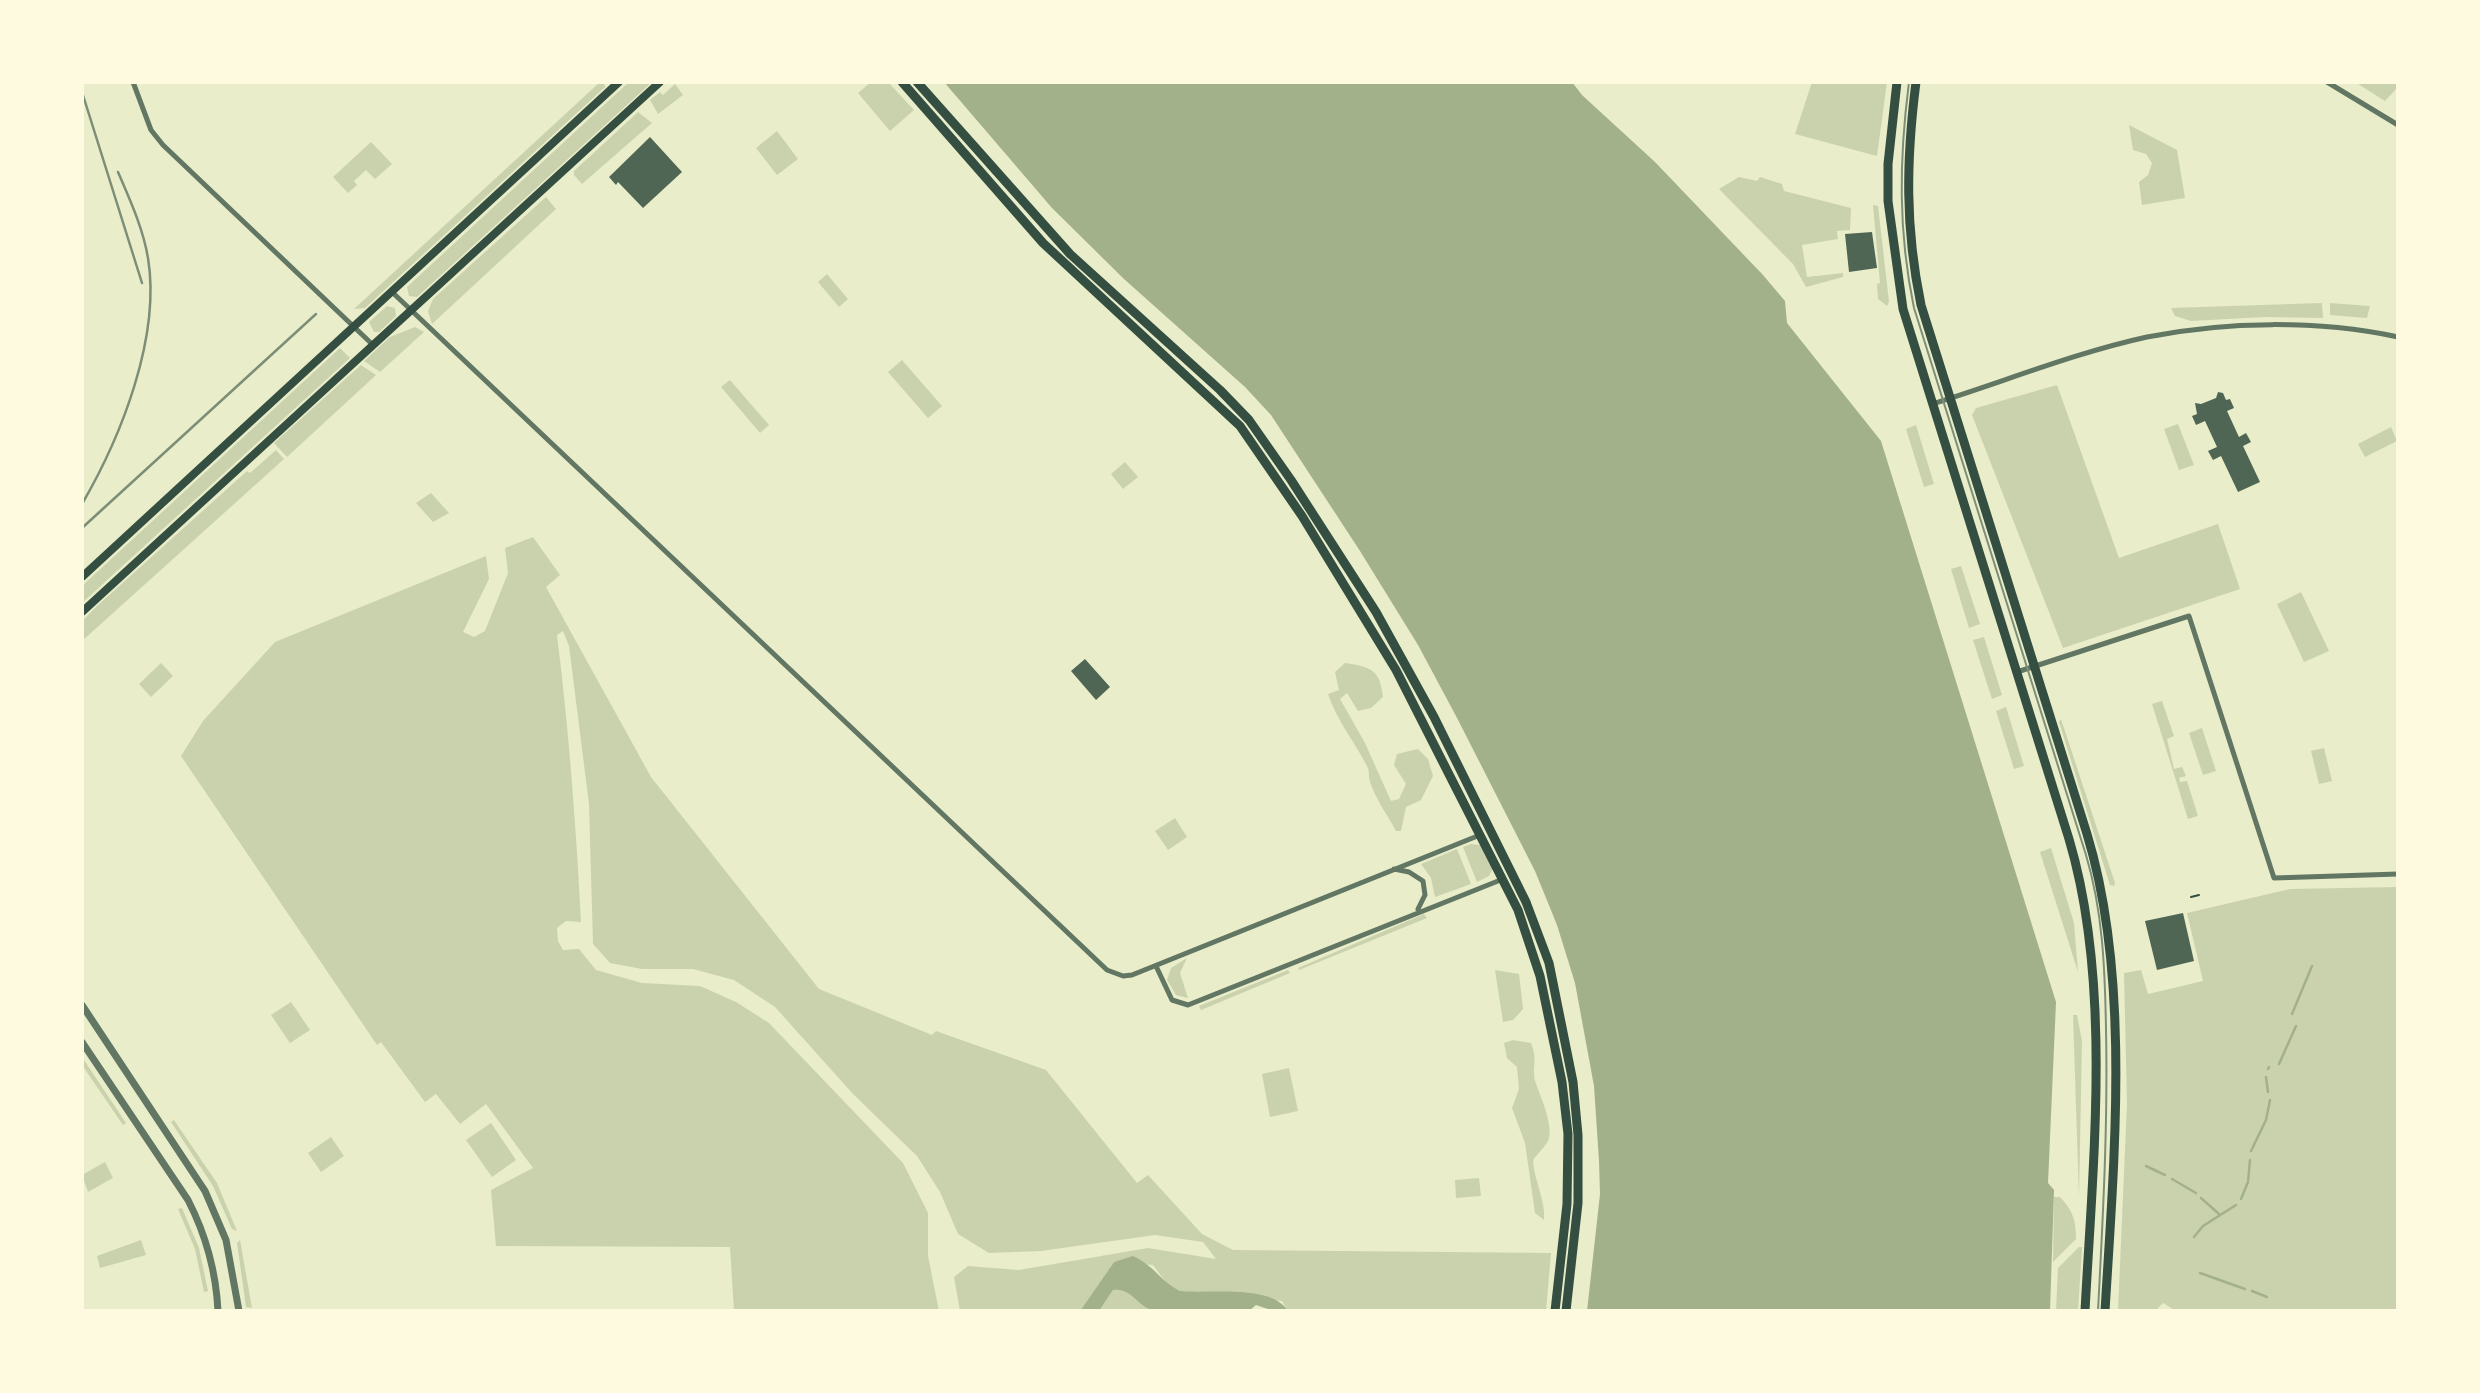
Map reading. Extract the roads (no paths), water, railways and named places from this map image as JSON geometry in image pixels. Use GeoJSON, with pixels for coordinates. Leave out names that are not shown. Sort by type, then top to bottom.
{"type":"FeatureCollection","features":[{"type":"Feature","properties":{"kind":"main road"},"geometry":{"type":"LineString","coordinates":[[82,577],[620,82]]}},
{"type":"Feature","properties":{"kind":"main road"},"geometry":{"type":"LineString","coordinates":[[82,612],[660,82]]}},
{"type":"Feature","properties":{"kind":"main road"},"geometry":{"type":"LineString","coordinates":[[902,82],[1043,243],[1220,405],[1252,443],[1385,650],[1485,833],[1541,939],[1573,1082],[1579,1177],[1566,1311]]}},
{"type":"Feature","properties":{"kind":"main road"},"geometry":{"type":"LineString","coordinates":[[917,82],[1070,254],[1220,390],[1249,420],[1291,480],[1390,636],[1485,833],[1518,910],[1538,968],[1565,1107],[1567,1203],[1555,1311]]}},
{"type":"Feature","properties":{"kind":"main road"},"geometry":{"type":"LineString","coordinates":[[1897,82],[1888,164],[1888,201],[1903,309],[2080,876],[2088,922],[2094,1068],[2085,1311]]}},
{"type":"Feature","properties":{"kind":"main road"},"geometry":{"type":"LineString","coordinates":[[1916,82],[1907,159],[1909,236],[1921,305],[2099,873],[2110,937],[2113,1157],[2105,1311]]}},
{"type":"Feature","properties":{"kind":"street"},"geometry":{"type":"LineString","coordinates":[[133,82],[151,130],[163,145],[373,345]]}},
{"type":"Feature","properties":{"kind":"street"},"geometry":{"type":"LineString","coordinates":[[2327,82],[2398,125]]}},
{"type":"Feature","properties":{"kind":"street"},"geometry":{"type":"LineString","coordinates":[[392,292],[1107,970],[1123,976],[1156,966],[1485,833]]}},
{"type":"Feature","properties":{"kind":"street"},"geometry":{"type":"LineString","coordinates":[[1932,404],[2123,343],[2171,333],[2283,326],[2357,330],[2398,337]]}},
{"type":"Feature","properties":{"kind":"street"},"geometry":{"type":"LineString","coordinates":[[2016,673],[2189,616],[2274,878],[2398,874]]}},
{"type":"Feature","properties":{"kind":"street"},"geometry":{"type":"LineString","coordinates":[[1394,869],[1409,872],[1423,881],[1425,895],[1416,912]]}},
{"type":"Feature","properties":{"kind":"street"},"geometry":{"type":"LineString","coordinates":[[1156,966],[1172,1000],[1188,1004],[1503,878]]}},
{"type":"Feature","properties":{"kind":"street"},"geometry":{"type":"LineString","coordinates":[[82,1005],[205,1191],[226,1240],[239,1311]]}},
{"type":"Feature","properties":{"kind":"street"},"geometry":{"type":"LineString","coordinates":[[82,1042],[188,1200],[201,1226],[213,1268],[218,1311]]}},
{"type":"Feature","properties":{"kind":"waterway"},"geometry":{"type":"LineString","coordinates":[[2292,1014],[2312,966]]}},
{"type":"Feature","properties":{"kind":"waterway"},"geometry":{"type":"LineString","coordinates":[[2279,1064],[2296,1026]]}},
{"type":"Feature","properties":{"kind":"waterway"},"geometry":{"type":"LineString","coordinates":[[2266,1077],[2268,1092]]}},
{"type":"Feature","properties":{"kind":"waterway"},"geometry":{"type":"LineString","coordinates":[[2251,1151],[2266,1120],[2270,1100]]}},
{"type":"Feature","properties":{"kind":"waterway"},"geometry":{"type":"LineString","coordinates":[[2241,1199],[2248,1182],[2250,1160]]}},
{"type":"Feature","properties":{"kind":"waterway"},"geometry":{"type":"LineString","coordinates":[[2146,1166],[2165,1175]]}},
{"type":"Feature","properties":{"kind":"waterway"},"geometry":{"type":"LineString","coordinates":[[2172,1179],[2196,1193]]}},
{"type":"Feature","properties":{"kind":"waterway"},"geometry":{"type":"LineString","coordinates":[[2201,1198],[2219,1214]]}},
{"type":"Feature","properties":{"kind":"waterway"},"geometry":{"type":"LineString","coordinates":[[2194,1237],[2203,1226],[2236,1205]]}},
{"type":"Feature","properties":{"kind":"waterway"},"geometry":{"type":"LineString","coordinates":[[2200,1273],[2245,1289]]}},
{"type":"Feature","properties":{"kind":"waterway"},"geometry":{"type":"LineString","coordinates":[[2252,1291],[2267,1297]]}},
{"type":"Feature","properties":{"kind":"tram line"},"geometry":{"type":"LineString","coordinates":[[1909,82],[1903,139],[1902,195],[1905,251],[1914,308],[2086,855],[2100,920],[2105,985],[2106,1064],[2105,1170],[2098,1311]]}},
{"type":"Feature","properties":{"kind":"railway"},"geometry":{"type":"LineString","coordinates":[[82,92],[142,283]]}},
{"type":"Feature","properties":{"kind":"railway"},"geometry":{"type":"LineString","coordinates":[[82,504],[123,418],[143,353],[149,320],[150,289],[146,247],[136,214],[118,172]]}},
{"type":"Feature","properties":{"kind":"railway"},"geometry":{"type":"LineString","coordinates":[[82,528],[316,314]]}}]}
